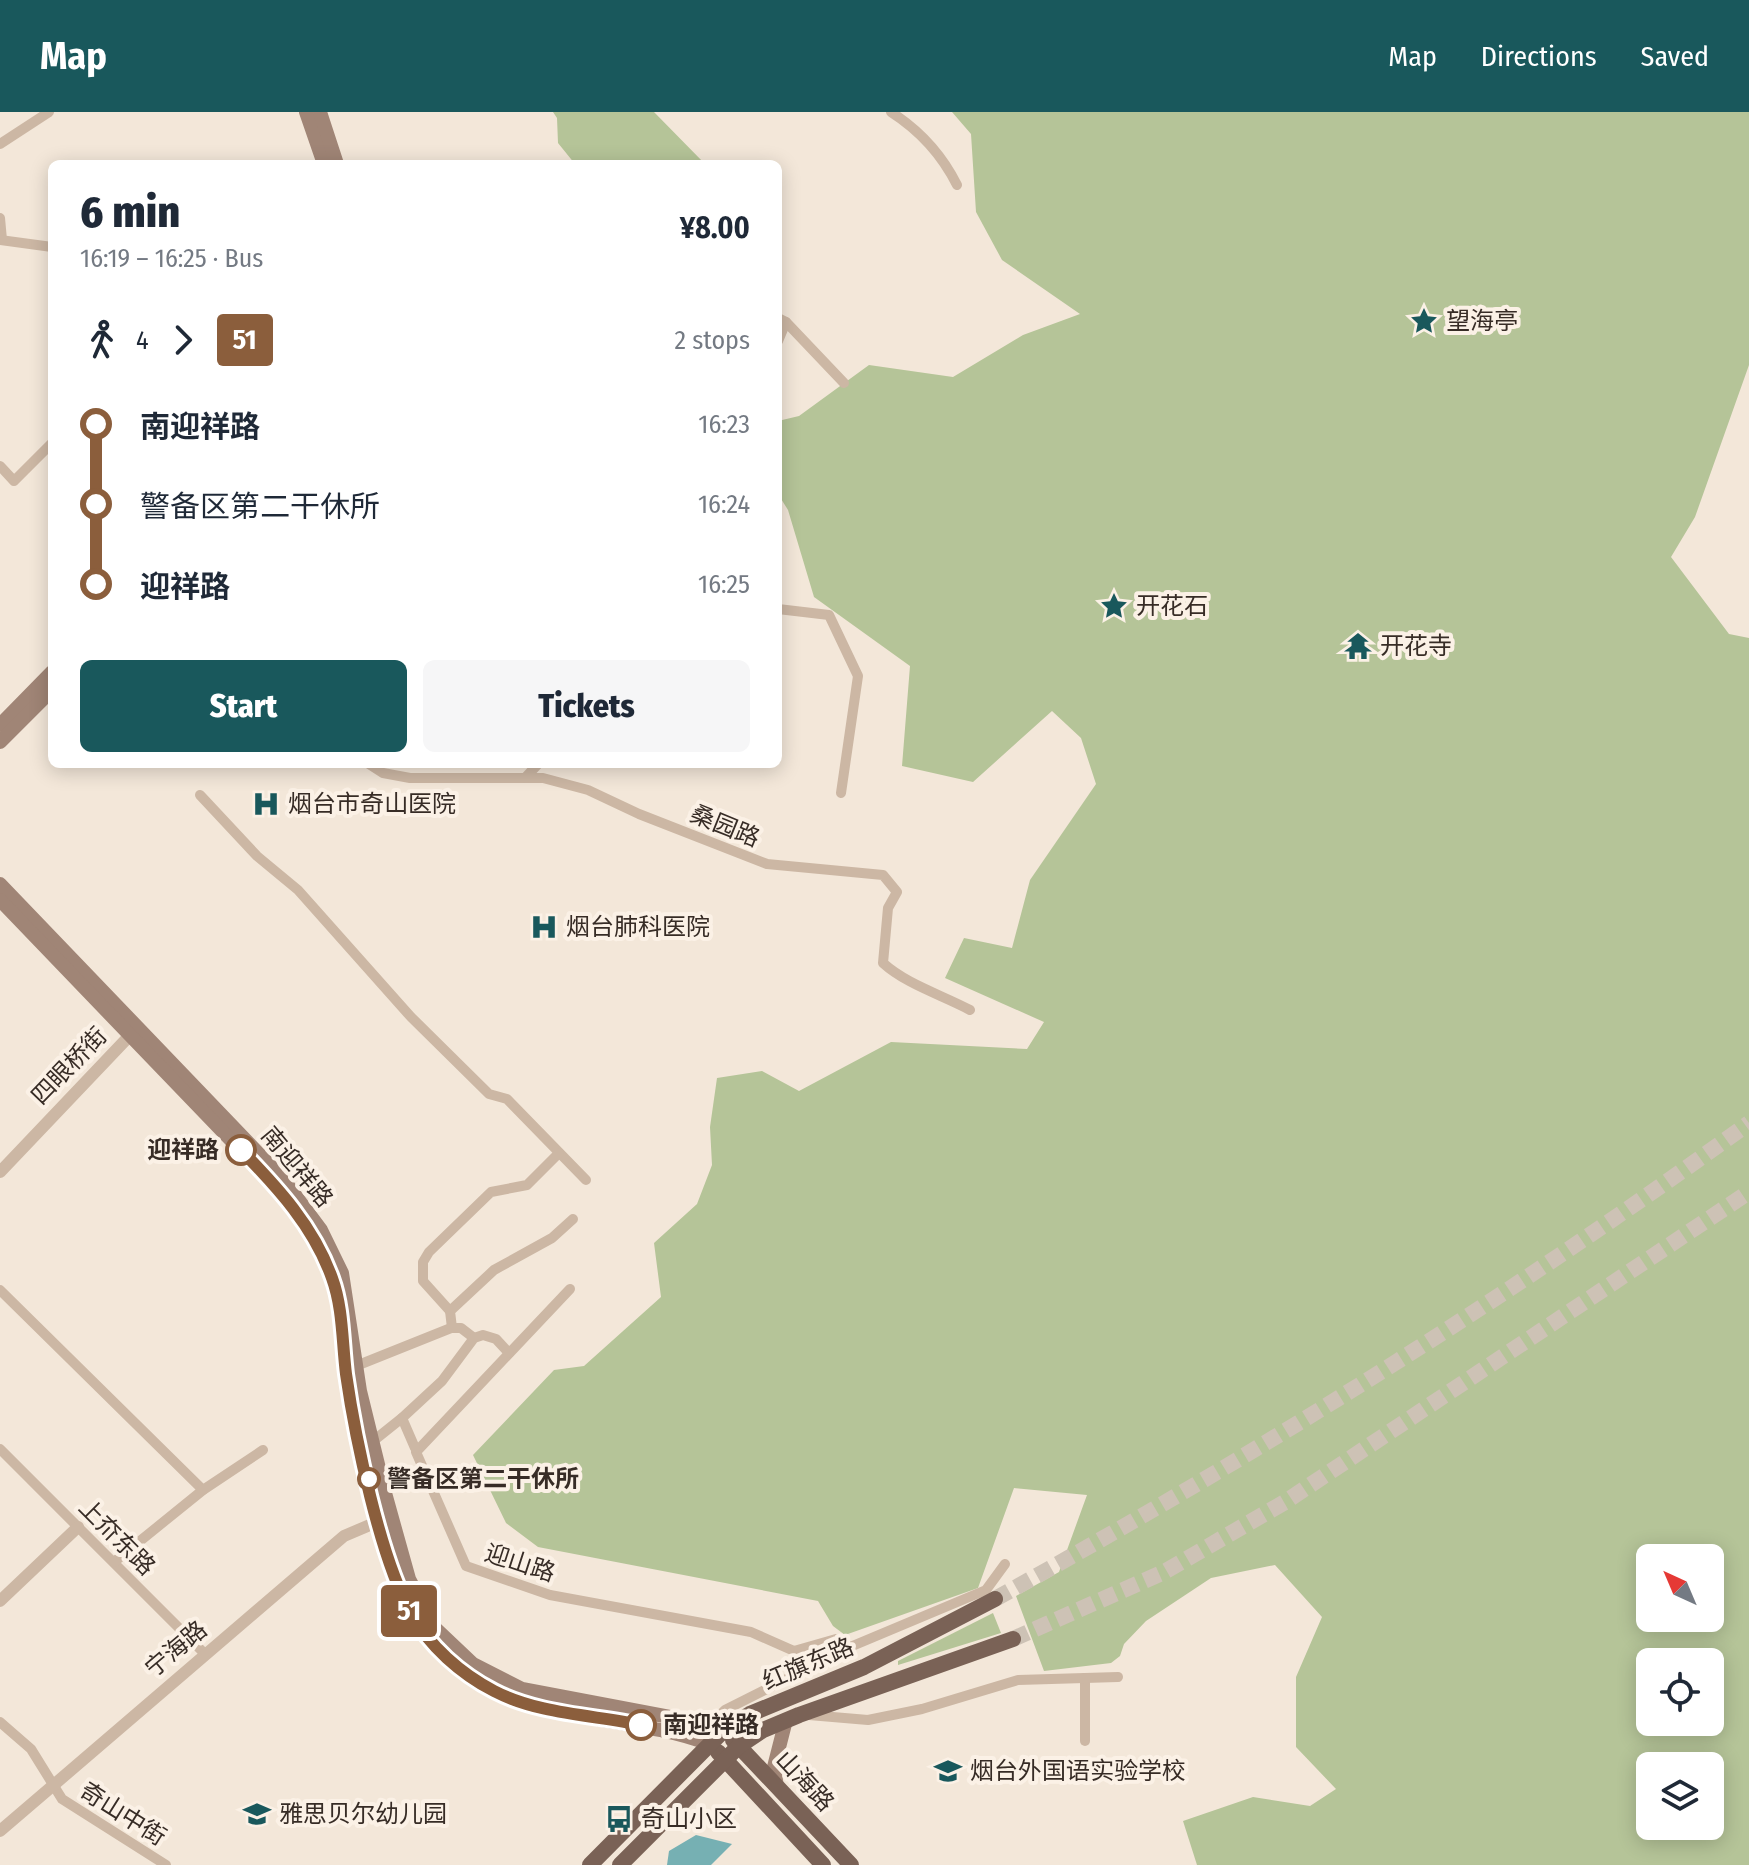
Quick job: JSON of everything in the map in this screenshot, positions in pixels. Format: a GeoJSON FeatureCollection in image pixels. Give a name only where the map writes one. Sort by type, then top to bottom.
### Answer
{"type":"FeatureCollection","features":[{"type":"Feature","properties":{"kind":"main road"},"geometry":{"type":"LineString","coordinates":[[306,112],[323,160]]}},
{"type":"Feature","properties":{"kind":"main road"},"geometry":{"type":"LineString","coordinates":[[320,112],[336,160]]}},
{"type":"Feature","properties":{"kind":"main road"},"geometry":{"type":"LineString","coordinates":[[0,725],[48,676]]}},
{"type":"Feature","properties":{"kind":"main road"},"geometry":{"type":"LineString","coordinates":[[0,742],[48,694]]}},
{"type":"Feature","properties":{"kind":"main road","name":"南迎祥路"},"geometry":{"type":"LineString","coordinates":[[0,884],[275,1186],[313,1238],[333,1280],[399,1587],[426,1637],[465,1673],[496,1692],[531,1705],[672,1732],[709,1744]]}},
{"type":"Feature","properties":{"kind":"main road","name":"南迎祥路"},"geometry":{"type":"LineString","coordinates":[[0,900],[134,1030]]}},
{"type":"Feature","properties":{"kind":"main road","name":"南迎祥路"},"geometry":{"type":"LineString","coordinates":[[350,1368],[372,1442],[385,1519],[409,1579],[435,1628],[473,1664],[522,1689],[660,1715],[723,1731]]}},
{"type":"Feature","properties":{"kind":"main road","name":"红旗东路"},"geometry":{"type":"LineString","coordinates":[[590,1865],[723,1731],[750,1714],[872,1664],[995,1599]]}},
{"type":"Feature","properties":{"kind":"main road","name":"红旗东路"},"geometry":{"type":"LineString","coordinates":[[725,1759],[739,1746],[792,1717],[1013,1639]]}},
{"type":"Feature","properties":{"kind":"main road"},"geometry":{"type":"LineString","coordinates":[[777,1787],[774,1767],[792,1717]]}},
{"type":"Feature","properties":{"kind":"main road","name":"山海路"},"geometry":{"type":"LineString","coordinates":[[723,1731],[851,1865]]}},
{"type":"Feature","properties":{"kind":"main road","name":"山海路"},"geometry":{"type":"LineString","coordinates":[[709,1744],[823,1865]]}},
{"type":"Feature","properties":{"kind":"main road"},"geometry":{"type":"LineString","coordinates":[[620,1865],[725,1759]]}},
{"type":"Feature","properties":{"kind":"street"},"geometry":{"type":"LineString","coordinates":[[0,144],[49,112]]}},
{"type":"Feature","properties":{"kind":"street"},"geometry":{"type":"LineString","coordinates":[[891,112],[912,125],[948,167],[957,185]]}},
{"type":"Feature","properties":{"kind":"street"},"geometry":{"type":"LineString","coordinates":[[0,218],[1,240],[48,246]]}},
{"type":"Feature","properties":{"kind":"street"},"geometry":{"type":"LineString","coordinates":[[782,320],[844,383]]}},
{"type":"Feature","properties":{"kind":"street"},"geometry":{"type":"LineString","coordinates":[[0,466],[14,481],[48,447]]}},
{"type":"Feature","properties":{"kind":"street"},"geometry":{"type":"LineString","coordinates":[[782,609],[829,615],[854,662],[858,676],[841,793]]}},
{"type":"Feature","properties":{"kind":"street","name":"桑园路"},"geometry":{"type":"LineString","coordinates":[[375,768],[383,773],[410,778],[543,778],[588,790],[639,814],[767,864],[883,875],[897,892],[888,908],[883,963],[899,977],[970,1010]]}},
{"type":"Feature","properties":{"kind":"street"},"geometry":{"type":"LineString","coordinates":[[525,778],[534,768]]}},
{"type":"Feature","properties":{"kind":"street"},"geometry":{"type":"LineString","coordinates":[[200,795],[257,856],[298,890],[421,1027],[489,1094],[507,1099],[586,1180]]}},
{"type":"Feature","properties":{"kind":"street","name":"四眼桥街"},"geometry":{"type":"LineString","coordinates":[[0,1172],[134,1030]]}},
{"type":"Feature","properties":{"kind":"street"},"geometry":{"type":"LineString","coordinates":[[452,1328],[450,1311],[423,1281],[423,1262],[429,1252],[491,1192],[527,1185],[559,1153]]}},
{"type":"Feature","properties":{"kind":"street"},"geometry":{"type":"LineString","coordinates":[[450,1311],[494,1270],[552,1238],[573,1219]]}},
{"type":"Feature","properties":{"kind":"street","name":"迎山路"},"geometry":{"type":"LineString","coordinates":[[570,1289],[416,1452],[466,1566],[550,1595],[751,1632],[794,1651],[836,1639],[850,1647]]}},
{"type":"Feature","properties":{"kind":"street"},"geometry":{"type":"LineString","coordinates":[[0,1290],[203,1490]]}},
{"type":"Feature","properties":{"kind":"street"},"geometry":{"type":"LineString","coordinates":[[350,1368],[452,1328],[461,1328],[474,1338]]}},
{"type":"Feature","properties":{"kind":"street"},"geometry":{"type":"LineString","coordinates":[[372,1442],[442,1381],[474,1338],[483,1335],[496,1339],[509,1353]]}},
{"type":"Feature","properties":{"kind":"street"},"geometry":{"type":"LineString","coordinates":[[402,1418],[415,1448]]}},
{"type":"Feature","properties":{"kind":"street","name":"上夼东路"},"geometry":{"type":"LineString","coordinates":[[0,1449],[205,1654]]}},
{"type":"Feature","properties":{"kind":"street"},"geometry":{"type":"LineString","coordinates":[[114,1562],[203,1490],[263,1450]]}},
{"type":"Feature","properties":{"kind":"street","name":"宁海路"},"geometry":{"type":"LineString","coordinates":[[0,1831],[344,1536],[385,1519]]}},
{"type":"Feature","properties":{"kind":"street"},"geometry":{"type":"LineString","coordinates":[[0,1601],[78,1527]]}},
{"type":"Feature","properties":{"kind":"street"},"geometry":{"type":"LineString","coordinates":[[723,1731],[716,1725],[716,1719],[725,1710],[850,1647],[986,1590],[1005,1564]]}},
{"type":"Feature","properties":{"kind":"street"},"geometry":{"type":"LineString","coordinates":[[792,1717],[868,1720],[922,1709],[1018,1680],[1118,1677]]}},
{"type":"Feature","properties":{"kind":"street"},"geometry":{"type":"LineString","coordinates":[[1085,1678],[1085,1741]]}},
{"type":"Feature","properties":{"kind":"street","name":"奇山中街"},"geometry":{"type":"LineString","coordinates":[[0,1722],[31,1749],[62,1799],[166,1865]]}},
{"type":"Feature","properties":{"kind":"green space"},"geometry":{"type":"Polygon","coordinates":[[[553,112],[654,112],[701,160],[572,160],[558,143],[557,118],[553,112]]]}},
{"type":"Feature","properties":{"kind":"green space"},"geometry":{"type":"Polygon","coordinates":[[[952,112],[1749,112],[1749,365],[1695,517],[1671,557],[1729,634],[1749,638],[1749,1865],[1197,1865],[1183,1821],[1253,1797],[1310,1806],[1336,1789],[1296,1747],[1296,1677],[1322,1617],[1275,1565],[1211,1578],[1146,1621],[1124,1644],[1120,1656],[1111,1663],[1044,1671],[1016,1596],[1059,1572],[1087,1495],[1014,1488],[978,1588],[845,1635],[833,1626],[818,1601],[538,1547],[506,1523],[473,1455],[554,1370],[584,1366],[661,1297],[654,1243],[697,1204],[712,1165],[710,1127],[717,1078],[762,1071],[799,1091],[891,1042],[1027,1049],[1044,1022],[945,978],[964,938],[1012,948],[1030,880],[1096,784],[1081,738],[1052,711],[973,782],[902,766],[910,666],[814,597],[788,510],[782,500],[782,420],[799,416],[869,365],[953,377],[1023,335],[1080,314],[1002,260],[976,212],[971,134],[952,112]]]}},
{"type":"Feature","properties":{"kind":"green space"},"geometry":{"type":"Polygon","coordinates":[[[993,1613],[1001,1633],[898,1665],[898,1661],[993,1613]]]}},
{"type":"Feature","properties":{"kind":"water"},"geometry":{"type":"Polygon","coordinates":[[[696,1835],[732,1844],[711,1865],[667,1865],[669,1851],[696,1835]]]}},
{"type":"Feature","properties":{"kind":"tunnel"},"geometry":{"type":"LineString","coordinates":[[995,1599],[1189,1488],[1380,1373],[1566,1251],[1749,1123]]}},
{"type":"Feature","properties":{"kind":"tunnel"},"geometry":{"type":"LineString","coordinates":[[1013,1639],[1164,1572],[1285,1502],[1749,1192]]}},
{"type":"Feature","properties":{"kind":"bus line","name":"51"},"geometry":{"type":"LineString","coordinates":[[241,1150],[290,1203],[327,1264],[337,1298],[356,1428],[379,1521],[399,1587],[426,1637],[465,1673],[496,1692],[531,1705],[641,1725]]}},
{"type":"Feature","properties":{"kind":"place","name":"望海亭"},"geometry":{"type":"Point","coordinates":[1424,321]}},
{"type":"Feature","properties":{"kind":"place","name":"开花石"},"geometry":{"type":"Point","coordinates":[1114,606]}},
{"type":"Feature","properties":{"kind":"place","name":"开花寺"},"geometry":{"type":"Point","coordinates":[1358,646]}},
{"type":"Feature","properties":{"kind":"place","name":"烟台市奇山医院"},"geometry":{"type":"Point","coordinates":[266,804]}},
{"type":"Feature","properties":{"kind":"place","name":"烟台肺科医院"},"geometry":{"type":"Point","coordinates":[544,927]}},
{"type":"Feature","properties":{"kind":"place","name":"迎祥路"},"geometry":{"type":"Point","coordinates":[241,1150]}},
{"type":"Feature","properties":{"kind":"place","name":"警备区第二干休所"},"geometry":{"type":"Point","coordinates":[369,1479]}},
{"type":"Feature","properties":{"kind":"place","name":"南迎祥路"},"geometry":{"type":"Point","coordinates":[641,1725]}},
{"type":"Feature","properties":{"kind":"place","name":"烟台外国语实验学校"},"geometry":{"type":"Point","coordinates":[948,1771]}},
{"type":"Feature","properties":{"kind":"place","name":"雅思贝尔幼儿园"},"geometry":{"type":"Point","coordinates":[257,1814]}},
{"type":"Feature","properties":{"kind":"place","name":"奇山小区"},"geometry":{"type":"Point","coordinates":[619,1819]}}]}
